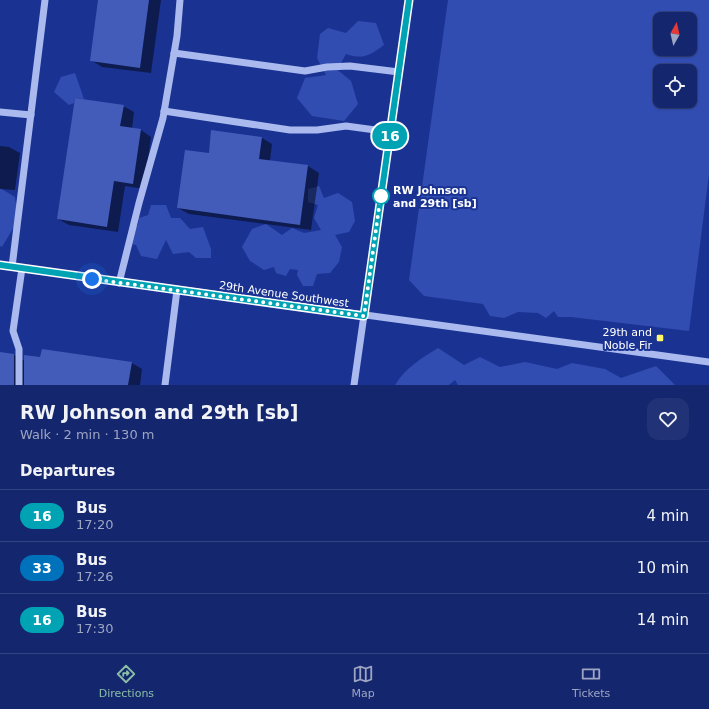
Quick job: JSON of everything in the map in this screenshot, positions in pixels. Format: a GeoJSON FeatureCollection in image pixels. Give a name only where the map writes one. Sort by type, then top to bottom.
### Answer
{"type":"FeatureCollection","features":[{"type":"Feature","properties":{"kind":"street"},"geometry":{"type":"LineString","coordinates":[[12,267],[45,0]]}},
{"type":"Feature","properties":{"kind":"street"},"geometry":{"type":"LineString","coordinates":[[119,283],[164,111],[174,54],[180,0]]}},
{"type":"Feature","properties":{"kind":"street"},"geometry":{"type":"LineString","coordinates":[[354,385],[409,0]]}},
{"type":"Feature","properties":{"kind":"street"},"geometry":{"type":"LineString","coordinates":[[174,54],[305,71],[327,67],[350,66],[399,72]]}},
{"type":"Feature","properties":{"kind":"street"},"geometry":{"type":"LineString","coordinates":[[164,111],[290,130],[317,130],[346,126],[390,132]]}},
{"type":"Feature","properties":{"kind":"street"},"geometry":{"type":"LineString","coordinates":[[0,112],[31,115]]}},
{"type":"Feature","properties":{"kind":"street","name":"29th Avenue Southwest"},"geometry":{"type":"LineString","coordinates":[[0,265],[119,283],[709,362]]}},
{"type":"Feature","properties":{"kind":"street"},"geometry":{"type":"LineString","coordinates":[[18,385],[19,349],[13,331],[22,268]]}},
{"type":"Feature","properties":{"kind":"street"},"geometry":{"type":"LineString","coordinates":[[164,385],[177,290]]}},
{"type":"Feature","properties":{"kind":"shaded area"},"geometry":{"type":"Polygon","coordinates":[[[448,0],[709,0],[709,174],[689,331],[571,317],[558,317],[554,311],[546,318],[538,313],[518,312],[504,318],[490,316],[483,304],[424,296],[409,280],[448,0]]]}},
{"type":"Feature","properties":{"kind":"shaded area"},"geometry":{"type":"Polygon","coordinates":[[[358,21],[376,23],[384,45],[366,56],[358,57],[346,54],[340,65],[334,67],[351,81],[358,104],[344,121],[312,116],[297,98],[305,78],[326,75],[317,58],[320,34],[328,28],[346,33],[358,21]]]}},
{"type":"Feature","properties":{"kind":"shaded area"},"geometry":{"type":"Polygon","coordinates":[[[75,73],[84,99],[75,98],[74,103],[69,105],[54,92],[61,77],[75,73]]]}},
{"type":"Feature","properties":{"kind":"shaded area"},"geometry":{"type":"Polygon","coordinates":[[[319,186],[324,198],[338,193],[352,202],[355,221],[349,232],[335,235],[342,247],[339,262],[330,273],[317,274],[313,286],[303,286],[297,275],[298,270],[290,269],[286,276],[276,273],[274,267],[264,270],[250,261],[242,247],[252,229],[266,224],[282,235],[292,228],[304,233],[321,230],[314,218],[318,205],[308,202],[308,189],[319,186]]]}},
{"type":"Feature","properties":{"kind":"shaded area"},"geometry":{"type":"Polygon","coordinates":[[[0,188],[15,197],[18,220],[2,247],[0,246],[0,188]]]}},
{"type":"Feature","properties":{"kind":"shaded area"},"geometry":{"type":"Polygon","coordinates":[[[151,205],[166,205],[171,218],[180,218],[190,229],[203,227],[211,249],[211,258],[196,258],[189,252],[173,254],[166,240],[157,259],[141,256],[136,245],[131,244],[130,232],[138,225],[139,218],[148,215],[151,205]]]}},
{"type":"Feature","properties":{"kind":"shaded area"},"geometry":{"type":"Polygon","coordinates":[[[438,348],[464,365],[480,357],[500,367],[525,362],[557,369],[572,363],[605,369],[621,378],[656,366],[675,385],[458,385],[455,380],[449,385],[395,385],[409,368],[438,348]]]}},
{"type":"Feature","properties":{"kind":"building"},"geometry":{"type":"Polygon","coordinates":[[[98,0],[149,0],[140,68],[90,61],[98,0]]]}},
{"type":"Feature","properties":{"kind":"building"},"geometry":{"type":"Polygon","coordinates":[[[75,98],[124,105],[120,126],[141,129],[133,184],[114,181],[107,227],[57,219],[75,98]]]}},
{"type":"Feature","properties":{"kind":"building"},"geometry":{"type":"Polygon","coordinates":[[[211,130],[262,137],[259,159],[308,165],[300,225],[177,208],[185,150],[209,153],[211,130]]]}},
{"type":"Feature","properties":{"kind":"building"},"geometry":{"type":"Polygon","coordinates":[[[42,349],[132,362],[128,385],[24,385],[24,355],[40,357],[42,349]]]}},
{"type":"Feature","properties":{"kind":"building"},"geometry":{"type":"Polygon","coordinates":[[[0,352],[14,354],[14,385],[0,385],[0,352]]]}},
{"type":"Feature","properties":{"kind":"bus line","name":"16"},"geometry":{"type":"LineString","coordinates":[[0,265],[119,283],[364,316],[409,0]]}},
{"type":"Feature","properties":{"kind":"place","name":"RW Johnson and 29th [sb]"},"geometry":{"type":"Point","coordinates":[381,196]}},
{"type":"Feature","properties":{"kind":"place","name":"29th and Noble Fir"},"geometry":{"type":"Point","coordinates":[660,338]}},
{"type":"Feature","properties":{"kind":"route"},"geometry":{"type":"LineString","coordinates":[[92,279],[364,316],[381,193],[381,196]]}}]}
